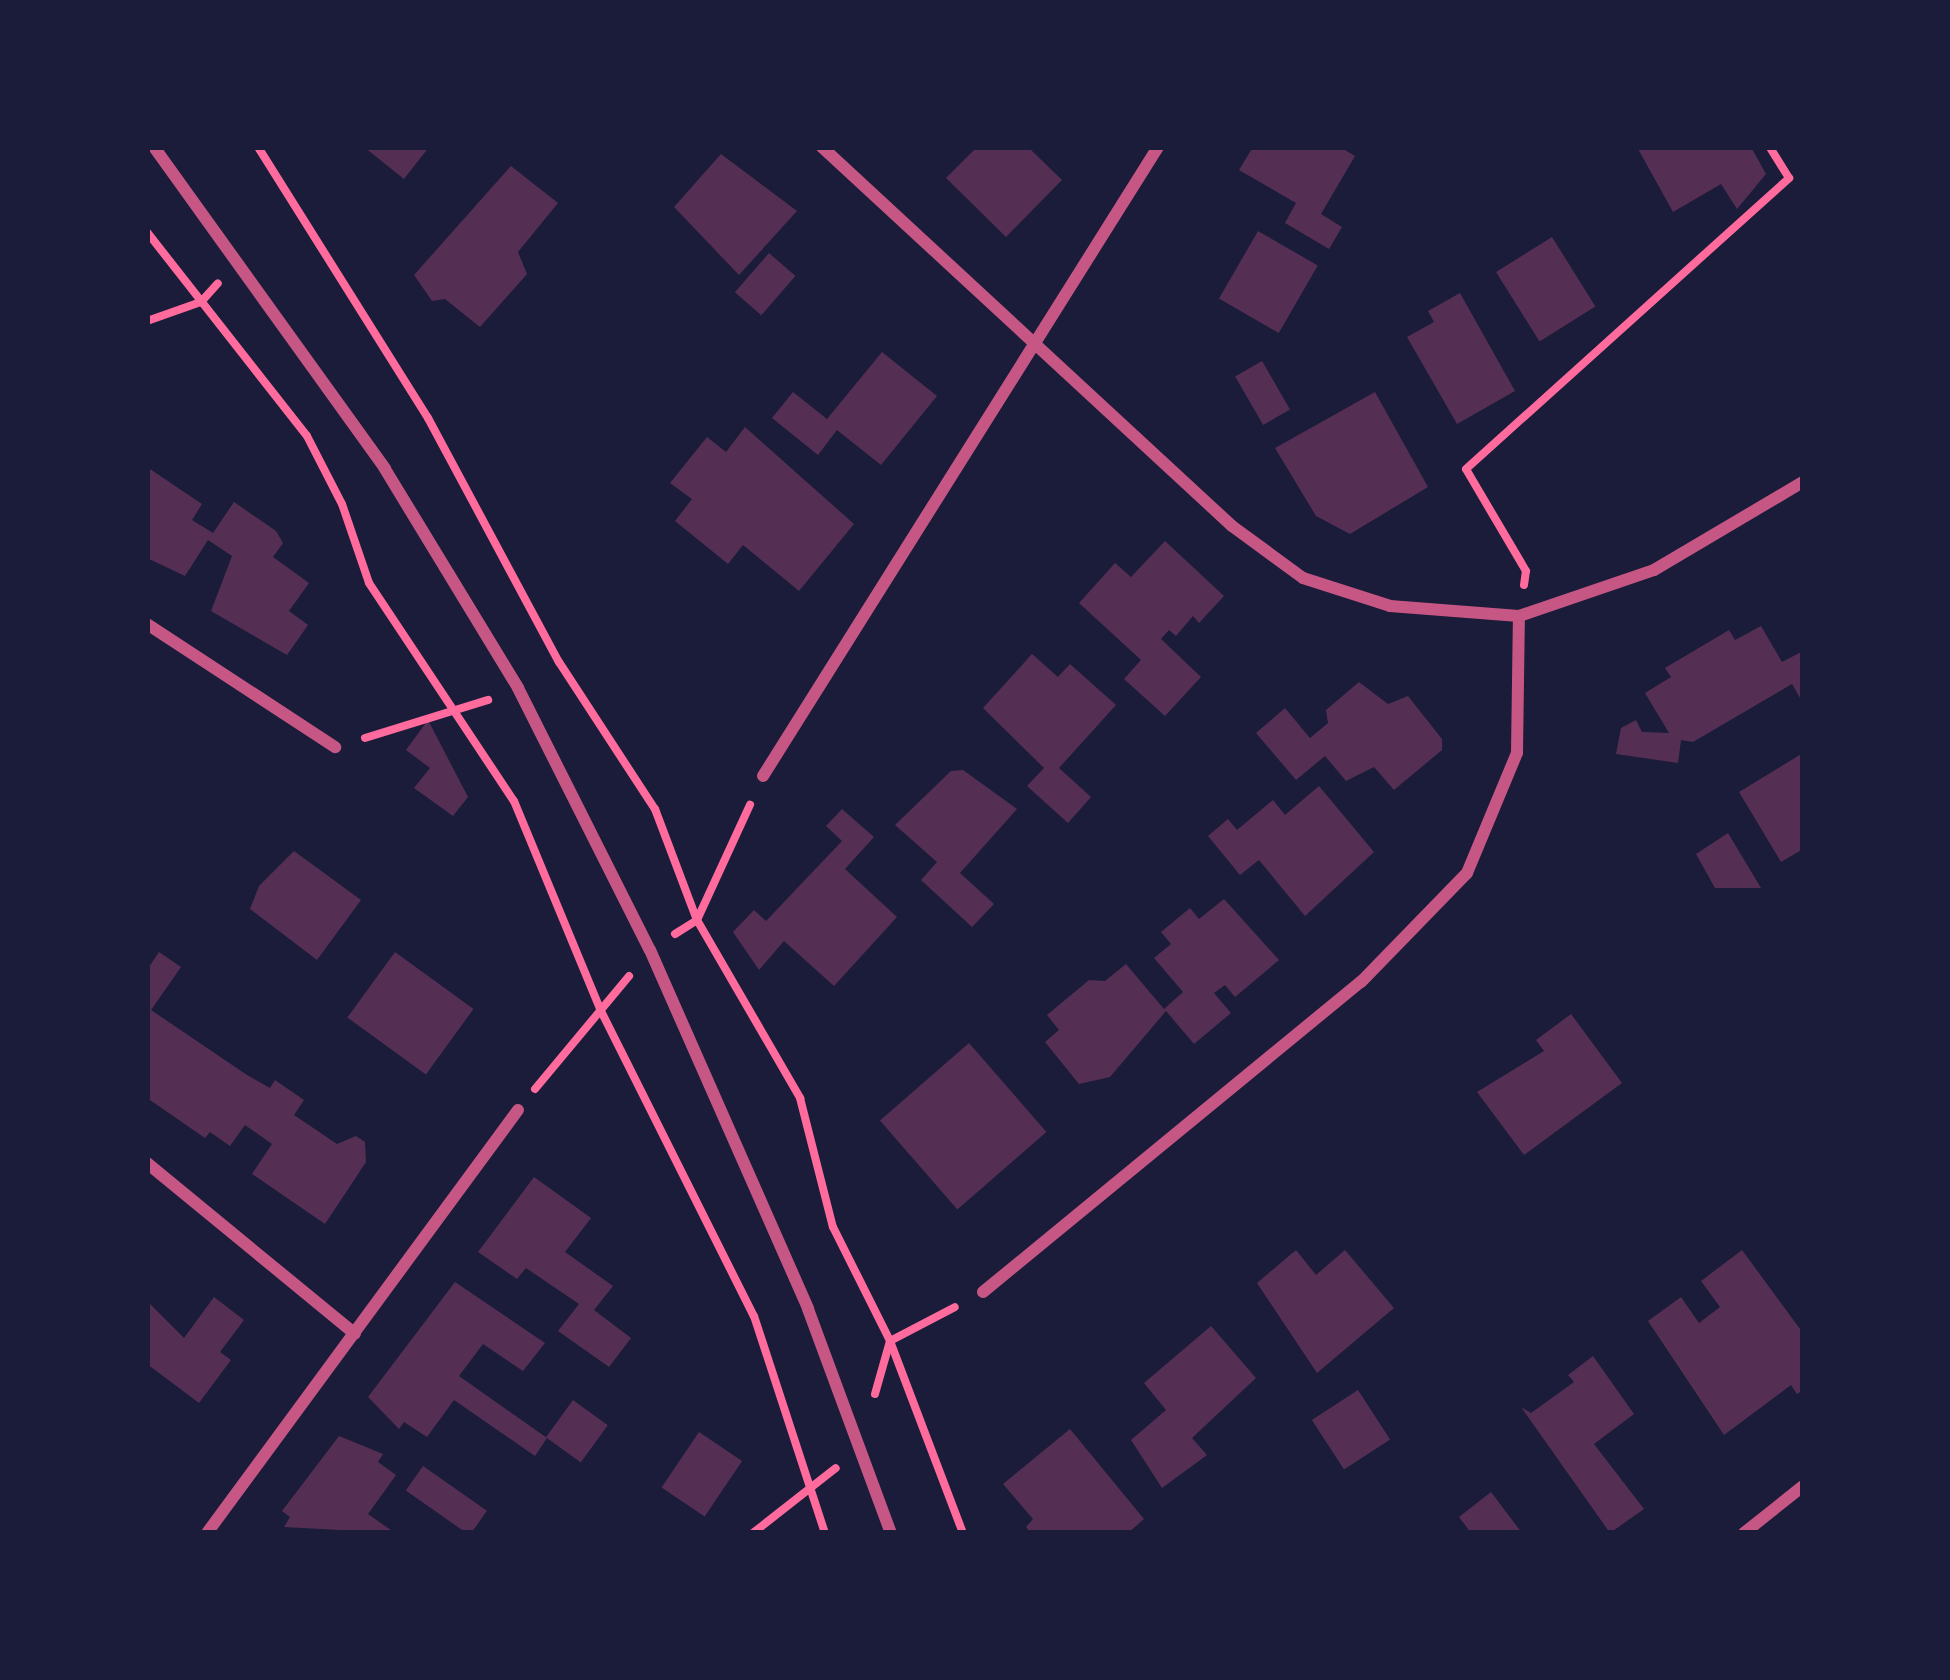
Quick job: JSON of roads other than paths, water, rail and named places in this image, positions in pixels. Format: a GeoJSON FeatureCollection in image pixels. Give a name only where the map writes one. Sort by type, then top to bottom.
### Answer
{"type":"FeatureCollection","features":[{"type":"Feature","properties":{"kind":"street"},"geometry":{"type":"LineString","coordinates":[[154,147],[239,258],[385,469],[518,688],[650,950],[861,1446],[891,1533]]}},
{"type":"Feature","properties":{"kind":"street"},"geometry":{"type":"LineString","coordinates":[[822,147],[1232,526],[1303,578],[1390,605],[1519,616],[1654,570],[1803,482]]}},
{"type":"Feature","properties":{"kind":"street"},"geometry":{"type":"LineString","coordinates":[[763,776],[1158,147]]}},
{"type":"Feature","properties":{"kind":"street"},"geometry":{"type":"LineString","coordinates":[[983,1292],[1361,982],[1467,873],[1516,753],[1519,616]]}},
{"type":"Feature","properties":{"kind":"street"},"geometry":{"type":"LineString","coordinates":[[147,624],[335,746]]}},
{"type":"Feature","properties":{"kind":"street"},"geometry":{"type":"LineString","coordinates":[[207,1533],[518,1110]]}},
{"type":"Feature","properties":{"kind":"street"},"geometry":{"type":"LineString","coordinates":[[147,1163],[355,1334]]}},
{"type":"Feature","properties":{"kind":"street"},"geometry":{"type":"LineString","coordinates":[[1744,1533],[1803,1486]]}}]}
